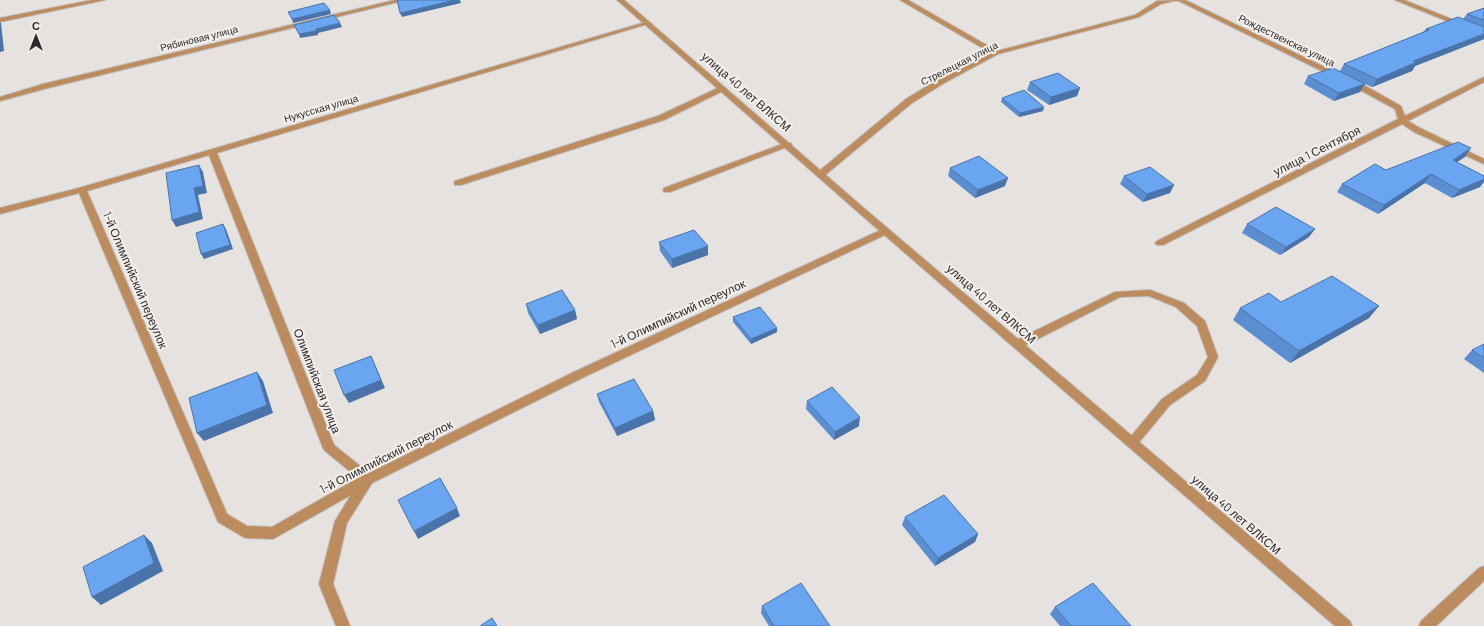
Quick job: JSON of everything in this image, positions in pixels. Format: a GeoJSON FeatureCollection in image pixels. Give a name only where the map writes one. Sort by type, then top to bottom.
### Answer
{"type":"FeatureCollection","features":[{"type":"Feature","properties":{"kind":"street"},"geometry":{"type":"LineString","coordinates":[[0,20],[102,0]]}},
{"type":"Feature","properties":{"kind":"street","name":"Рябиновая улица"},"geometry":{"type":"LineString","coordinates":[[0,99],[61,82],[403,0]]}},
{"type":"Feature","properties":{"kind":"street","name":"улица 40 лет ВЛКСМ"},"geometry":{"type":"LineString","coordinates":[[620,0],[1345,626]]}},
{"type":"Feature","properties":{"kind":"street"},"geometry":{"type":"LineString","coordinates":[[903,0],[996,53]]}},
{"type":"Feature","properties":{"kind":"street","name":"Стрелецкая улица"},"geometry":{"type":"LineString","coordinates":[[821,174],[908,101],[943,80],[996,53],[1138,16],[1157,1],[1174,0]]}},
{"type":"Feature","properties":{"kind":"street","name":"Рождественская улица"},"geometry":{"type":"LineString","coordinates":[[1180,0],[1381,97],[1398,108],[1403,121],[1417,130],[1484,162]]}},
{"type":"Feature","properties":{"kind":"street"},"geometry":{"type":"LineString","coordinates":[[1398,0],[1484,34]]}},
{"type":"Feature","properties":{"kind":"street","name":"Нукусская улица"},"geometry":{"type":"LineString","coordinates":[[0,211],[82,190],[212,150],[648,23]]}},
{"type":"Feature","properties":{"kind":"street","name":"улица 1 Сентября"},"geometry":{"type":"LineString","coordinates":[[1160,243],[1484,79]]}},
{"type":"Feature","properties":{"kind":"street"},"geometry":{"type":"LineString","coordinates":[[458,183],[662,118],[723,89]]}},
{"type":"Feature","properties":{"kind":"street"},"geometry":{"type":"LineString","coordinates":[[667,190],[788,145]]}},
{"type":"Feature","properties":{"kind":"street","name":"Олимпийская улица"},"geometry":{"type":"LineString","coordinates":[[212,150],[329,448],[368,479]]}},
{"type":"Feature","properties":{"kind":"street","name":"1-й Олимпийский переулок"},"geometry":{"type":"LineString","coordinates":[[82,190],[222,518],[245,532],[273,533],[368,479],[580,374],[886,231]]}},
{"type":"Feature","properties":{"kind":"street"},"geometry":{"type":"LineString","coordinates":[[1018,344],[1118,294],[1150,293],[1180,306],[1201,324],[1213,356],[1201,378],[1166,402],[1132,443]]}},
{"type":"Feature","properties":{"kind":"street"},"geometry":{"type":"LineString","coordinates":[[343,626],[326,584],[340,521],[368,479]]}},
{"type":"Feature","properties":{"kind":"street"},"geometry":{"type":"LineString","coordinates":[[1426,626],[1484,572]]}},
{"type":"Feature","properties":{"kind":"building"},"geometry":{"type":"Polygon","coordinates":[[[397,0],[455,0],[400,13],[397,0]]]}},
{"type":"Feature","properties":{"kind":"building"},"geometry":{"type":"Polygon","coordinates":[[[324,3],[330,10],[292,19],[288,12],[324,3]]]}},
{"type":"Feature","properties":{"kind":"building"},"geometry":{"type":"Polygon","coordinates":[[[1484,8],[1484,20],[1467,14],[1484,8]]]}},
{"type":"Feature","properties":{"kind":"building"},"geometry":{"type":"Polygon","coordinates":[[[334,15],[340,23],[316,29],[316,31],[299,34],[294,25],[334,15]]]}},
{"type":"Feature","properties":{"kind":"building"},"geometry":{"type":"Polygon","coordinates":[[[1458,17],[1484,27],[1484,34],[1413,61],[1417,62],[1377,79],[1344,64],[1429,30],[1426,29],[1458,17]]]}},
{"type":"Feature","properties":{"kind":"building"},"geometry":{"type":"Polygon","coordinates":[[[1333,68],[1365,84],[1339,93],[1308,76],[1333,68]]]}},
{"type":"Feature","properties":{"kind":"building"},"geometry":{"type":"Polygon","coordinates":[[[1058,73],[1080,88],[1051,97],[1030,82],[1058,73]]]}},
{"type":"Feature","properties":{"kind":"building"},"geometry":{"type":"Polygon","coordinates":[[[1024,90],[1044,107],[1020,113],[1002,98],[1024,90]]]}},
{"type":"Feature","properties":{"kind":"building"},"geometry":{"type":"Polygon","coordinates":[[[1458,142],[1471,148],[1453,160],[1484,176],[1484,179],[1459,190],[1431,174],[1384,205],[1342,184],[1375,164],[1386,170],[1458,142]]]}},
{"type":"Feature","properties":{"kind":"building"},"geometry":{"type":"Polygon","coordinates":[[[979,156],[1008,178],[978,190],[950,168],[979,156]]]}},
{"type":"Feature","properties":{"kind":"building"},"geometry":{"type":"Polygon","coordinates":[[[199,165],[203,186],[194,188],[199,212],[172,220],[166,173],[199,165]]]}},
{"type":"Feature","properties":{"kind":"building"},"geometry":{"type":"Polygon","coordinates":[[[1150,167],[1174,185],[1147,194],[1124,176],[1150,167]]]}},
{"type":"Feature","properties":{"kind":"building"},"geometry":{"type":"Polygon","coordinates":[[[1276,207],[1315,229],[1286,247],[1247,224],[1276,207]]]}},
{"type":"Feature","properties":{"kind":"building"},"geometry":{"type":"Polygon","coordinates":[[[223,224],[230,245],[201,254],[196,233],[223,224]]]}},
{"type":"Feature","properties":{"kind":"building"},"geometry":{"type":"Polygon","coordinates":[[[694,230],[708,246],[672,259],[659,242],[694,230]]]}},
{"type":"Feature","properties":{"kind":"building"},"geometry":{"type":"Polygon","coordinates":[[[1332,276],[1379,306],[1299,351],[1240,308],[1269,293],[1281,302],[1332,276]]]}},
{"type":"Feature","properties":{"kind":"building"},"geometry":{"type":"Polygon","coordinates":[[[562,290],[575,310],[538,325],[526,304],[562,290]]]}},
{"type":"Feature","properties":{"kind":"building"},"geometry":{"type":"Polygon","coordinates":[[[760,307],[777,328],[751,339],[733,317],[760,307]]]}},
{"type":"Feature","properties":{"kind":"building"},"geometry":{"type":"Polygon","coordinates":[[[1484,344],[1484,358],[1472,350],[1484,344]]]}},
{"type":"Feature","properties":{"kind":"building"},"geometry":{"type":"Polygon","coordinates":[[[371,356],[381,380],[344,395],[334,370],[371,356]]]}},
{"type":"Feature","properties":{"kind":"building"},"geometry":{"type":"Polygon","coordinates":[[[257,372],[267,405],[197,433],[189,398],[257,372]]]}},
{"type":"Feature","properties":{"kind":"building"},"geometry":{"type":"Polygon","coordinates":[[[634,379],[653,411],[615,428],[597,394],[634,379]]]}},
{"type":"Feature","properties":{"kind":"building"},"geometry":{"type":"Polygon","coordinates":[[[832,387],[860,417],[835,432],[807,401],[832,387]]]}},
{"type":"Feature","properties":{"kind":"building"},"geometry":{"type":"Polygon","coordinates":[[[440,478],[457,508],[414,531],[398,500],[440,478]]]}},
{"type":"Feature","properties":{"kind":"building"},"geometry":{"type":"Polygon","coordinates":[[[944,495],[978,534],[938,558],[905,517],[944,495]]]}},
{"type":"Feature","properties":{"kind":"building"},"geometry":{"type":"Polygon","coordinates":[[[144,535],[154,563],[92,597],[83,567],[144,535]]]}},
{"type":"Feature","properties":{"kind":"building"},"geometry":{"type":"Polygon","coordinates":[[[801,583],[830,626],[774,626],[762,606],[801,583]]]}},
{"type":"Feature","properties":{"kind":"building"},"geometry":{"type":"Polygon","coordinates":[[[1093,583],[1131,626],[1071,626],[1055,607],[1093,583]]]}},
{"type":"Feature","properties":{"kind":"building"},"geometry":{"type":"Polygon","coordinates":[[[492,618],[497,626],[480,626],[492,618]]]}}]}
